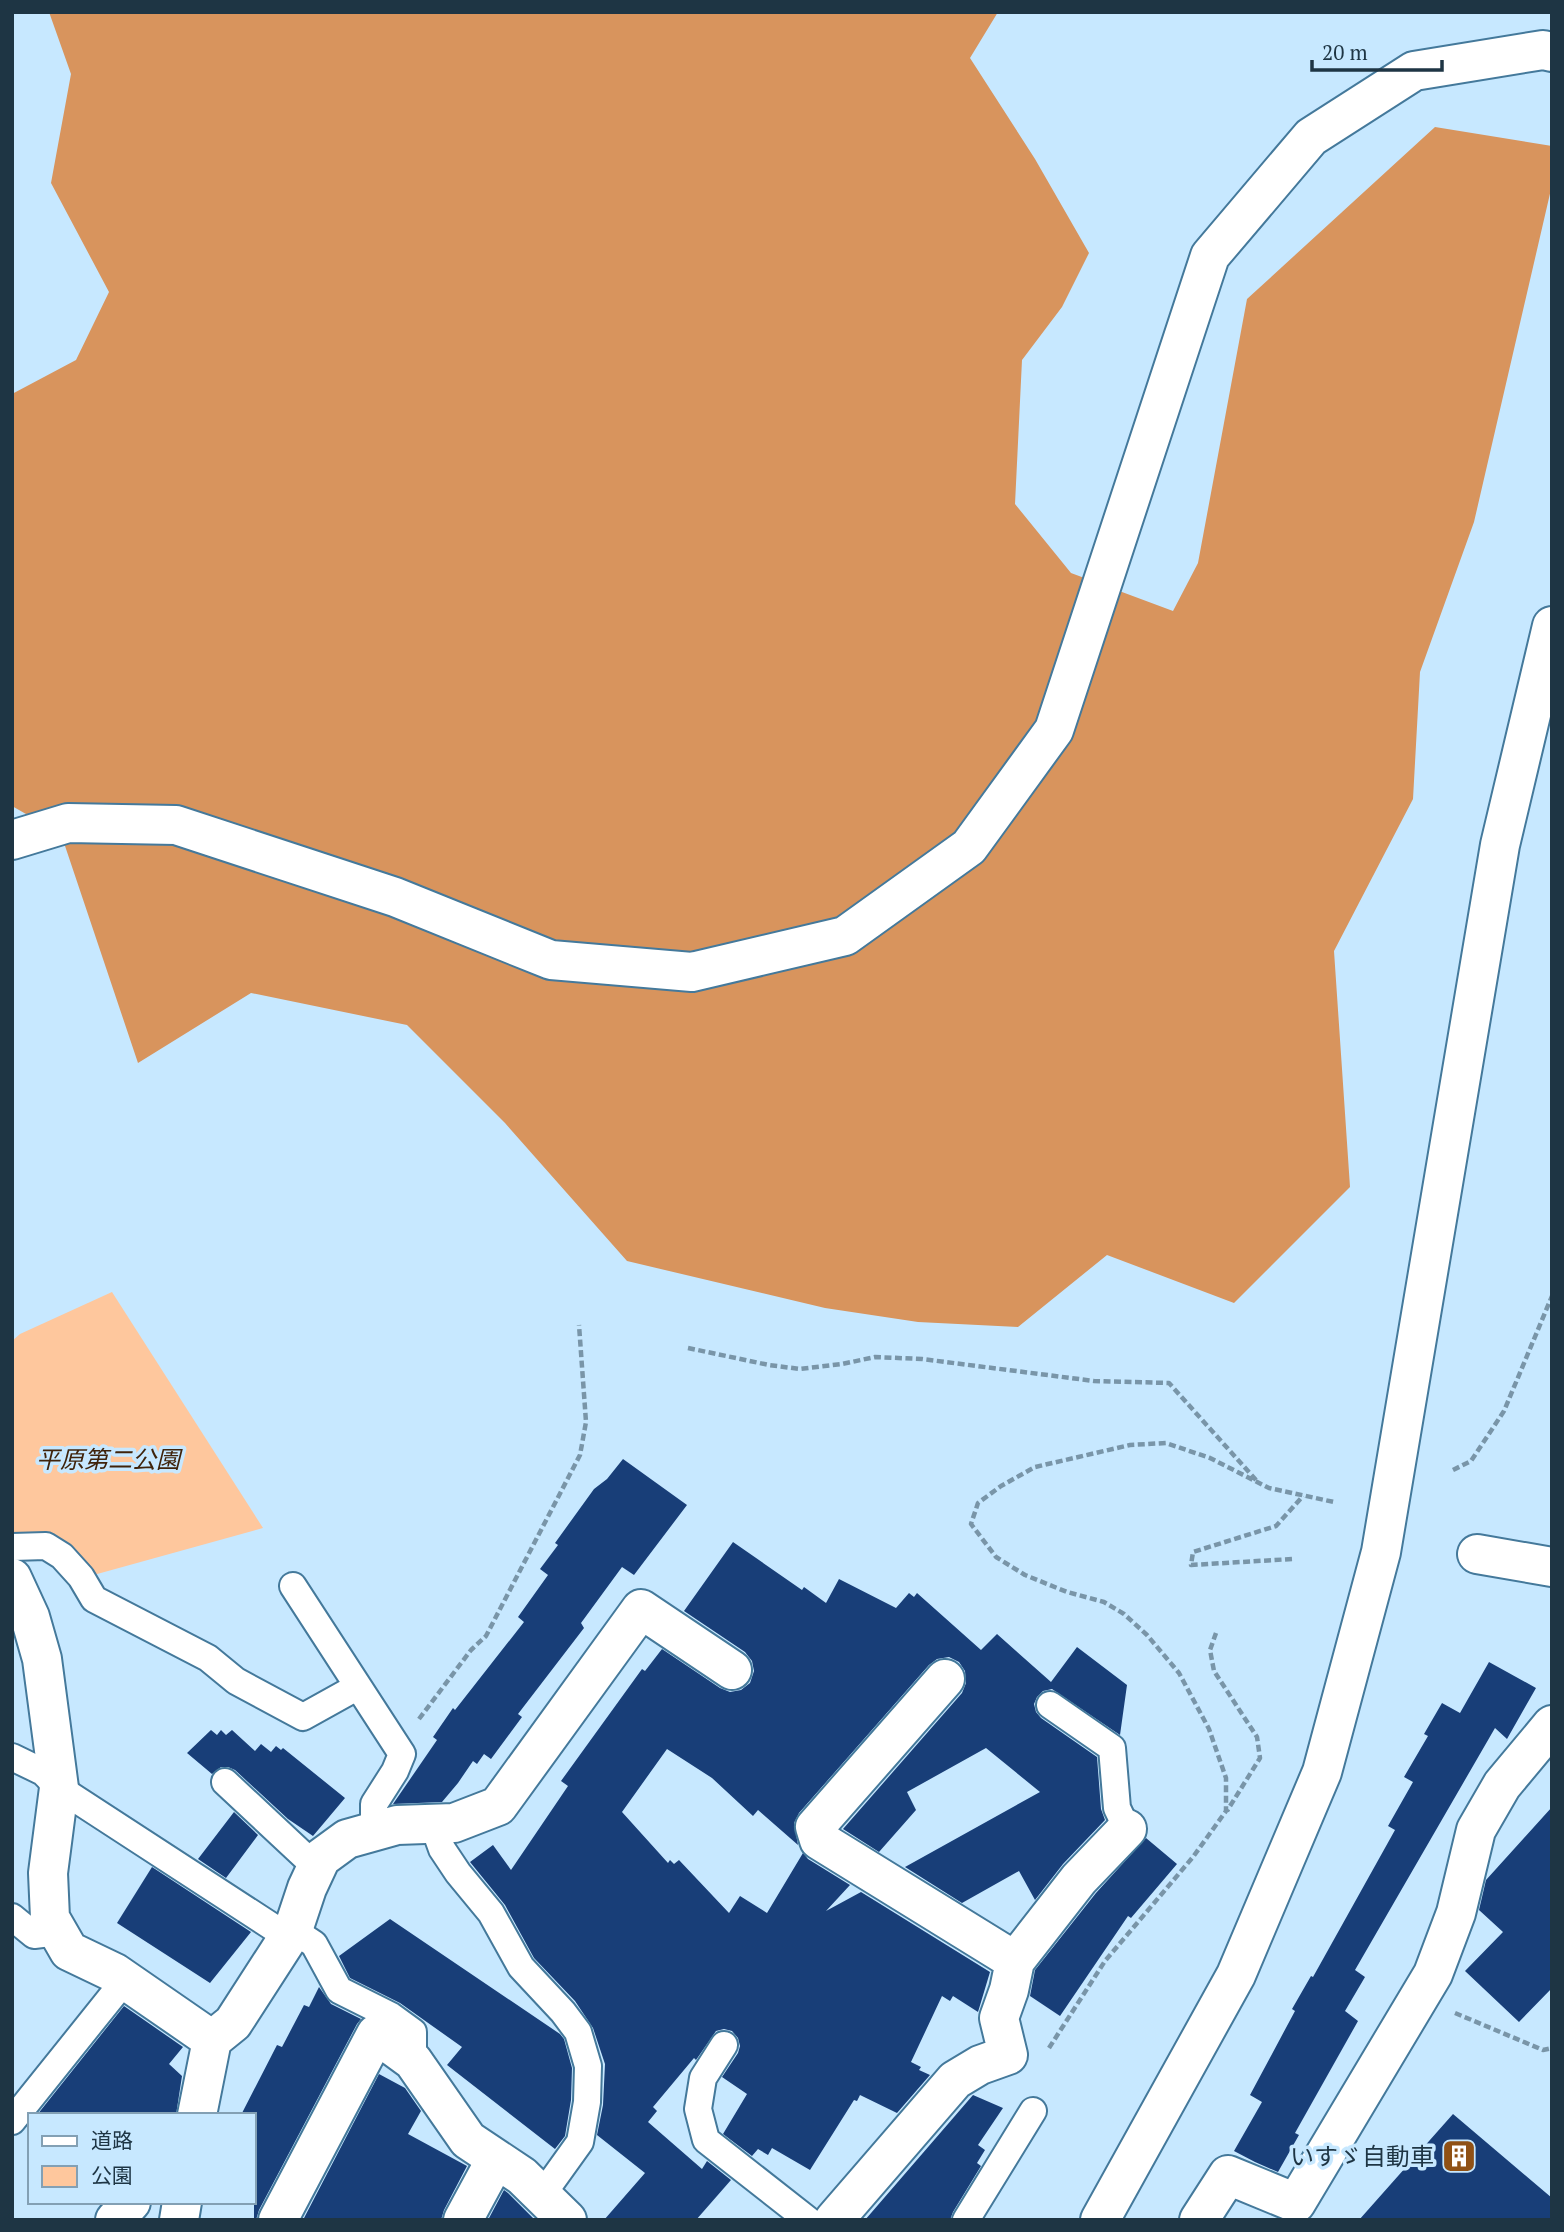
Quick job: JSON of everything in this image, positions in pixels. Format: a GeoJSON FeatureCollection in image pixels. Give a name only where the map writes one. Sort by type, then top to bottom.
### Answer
{"type":"FeatureCollection","features":[{"type":"Feature","properties":{"kind":"street"},"geometry":{"type":"LineString","coordinates":[[12,840],[68,823],[176,825],[395,897],[551,960],[692,972],[845,936],[969,847],[1054,730],[1210,256],[1311,136],[1414,71],[1543,50],[1552,52]]}},
{"type":"Feature","properties":{"kind":"street"},"geometry":{"type":"LineString","coordinates":[[1100,2220],[1236,1975],[1322,1772],[1381,1552],[1500,845],[1552,626]]}},
{"type":"Feature","properties":{"kind":"street"},"geometry":{"type":"LineString","coordinates":[[1477,1554],[1552,1567]]}},
{"type":"Feature","properties":{"kind":"street"},"geometry":{"type":"LineString","coordinates":[[12,1578],[30,1617],[42,1659],[60,1788],[48,1873],[50,1918],[69,1951],[125,1980],[212,2040]]}},
{"type":"Feature","properties":{"kind":"street"},"geometry":{"type":"LineString","coordinates":[[197,2113],[212,2040],[233,2023],[290,1933],[321,1858],[347,1839],[374,1831],[397,1825],[454,1823],[499,1806],[641,1609],[732,1670]]}},
{"type":"Feature","properties":{"kind":"street"},"geometry":{"type":"LineString","coordinates":[[945,1679],[815,1827],[819,1840],[1015,1961]]}},
{"type":"Feature","properties":{"kind":"street"},"geometry":{"type":"LineString","coordinates":[[1199,2220],[1228,2175],[1296,2203],[1433,1973],[1456,1913],[1476,1830],[1502,1785],[1552,1725]]}},
{"type":"Feature","properties":{"kind":"street"},"geometry":{"type":"LineString","coordinates":[[834,2220],[955,2080],[980,2065],[1008,2055],[999,2018],[1015,1961],[1079,1879],[1127,1829]]}},
{"type":"Feature","properties":{"kind":"street"},"geometry":{"type":"LineString","coordinates":[[278,2220],[376,2034],[413,2061],[468,2140],[522,2176],[555,2208]]}},
{"type":"Feature","properties":{"kind":"street"},"geometry":{"type":"LineString","coordinates":[[464,2220],[496,2158]]}},
{"type":"Feature","properties":{"kind":"street"},"geometry":{"type":"LineString","coordinates":[[115,2220],[129,2204]]}},
{"type":"Feature","properties":{"kind":"lane"},"geometry":{"type":"LineString","coordinates":[[12,1547],[47,1546],[62,1556],[81,1577],[94,1599],[208,1658],[236,1682],[303,1717],[357,1688]]}},
{"type":"Feature","properties":{"kind":"lane"},"geometry":{"type":"LineString","coordinates":[[293,1586],[402,1754],[395,1771],[374,1804],[374,1831]]}},
{"type":"Feature","properties":{"kind":"lane"},"geometry":{"type":"LineString","coordinates":[[1050,1706],[1112,1748],[1117,1808],[1127,1829]]}},
{"type":"Feature","properties":{"kind":"lane"},"geometry":{"type":"LineString","coordinates":[[12,1757],[43,1772],[60,1788],[290,1933],[314,1944],[340,1990],[391,2016],[413,2032],[413,2061]]}},
{"type":"Feature","properties":{"kind":"lane"},"geometry":{"type":"LineString","coordinates":[[225,1782],[317,1868]]}},
{"type":"Feature","properties":{"kind":"lane"},"geometry":{"type":"LineString","coordinates":[[433,1824],[442,1849],[491,1913],[521,1967],[578,2032],[588,2066],[587,2102],[580,2142],[555,2208]]}},
{"type":"Feature","properties":{"kind":"lane"},"geometry":{"type":"LineString","coordinates":[[12,1917],[34,1935],[58,1932]]}},
{"type":"Feature","properties":{"kind":"lane"},"geometry":{"type":"LineString","coordinates":[[12,2121],[125,1980]]}},
{"type":"Feature","properties":{"kind":"lane"},"geometry":{"type":"LineString","coordinates":[[724,2045],[703,2078],[698,2109],[706,2140],[808,2220]]}},
{"type":"Feature","properties":{"kind":"lane"},"geometry":{"type":"LineString","coordinates":[[966,2220],[1033,2110]]}},
{"type":"Feature","properties":{"kind":"path"},"geometry":{"type":"LineString","coordinates":[[1453,1470],[1471,1461],[1504,1411],[1552,1296]]}},
{"type":"Feature","properties":{"kind":"path"},"geometry":{"type":"LineString","coordinates":[[397,1747],[463,1661],[486,1636],[580,1455],[586,1422],[579,1325]]}},
{"type":"Feature","properties":{"kind":"path"},"geometry":{"type":"LineString","coordinates":[[688,1348],[800,1369],[842,1364],[875,1356],[922,1359],[1094,1381],[1169,1383],[1259,1483]]}},
{"type":"Feature","properties":{"kind":"path"},"geometry":{"type":"LineString","coordinates":[[1210,1458],[1269,1488],[1334,1502]]}},
{"type":"Feature","properties":{"kind":"path"},"geometry":{"type":"LineString","coordinates":[[1292,1559],[1191,1565],[1193,1552],[1276,1526],[1303,1496]]}},
{"type":"Feature","properties":{"kind":"path"},"geometry":{"type":"LineString","coordinates":[[1216,1633],[1210,1650],[1214,1671],[1257,1737],[1260,1758],[1226,1811]]}},
{"type":"Feature","properties":{"kind":"path"},"geometry":{"type":"LineString","coordinates":[[1452,2012],[1543,2050],[1552,2048]]}},
{"type":"Feature","properties":{"kind":"green space","name":"平原第二公園"},"geometry":{"type":"Polygon","coordinates":[[[112,1292],[263,1528],[90,1576],[12,1540],[12,1341],[20,1334],[112,1292]]]}},
{"type":"Feature","properties":{"kind":"shaded area"},"geometry":{"type":"Polygon","coordinates":[[[49,12],[998,12],[970,58],[1035,159],[1089,253],[1062,307],[1022,360],[1015,504],[1071,573],[1173,611],[1198,563],[1247,299],[1435,127],[1552,146],[1552,185],[1474,522],[1420,672],[1413,799],[1334,951],[1350,1187],[1234,1303],[1107,1255],[1018,1327],[918,1322],[825,1308],[627,1261],[505,1123],[407,1025],[251,993],[138,1063],[61,834],[12,806],[12,394],[76,360],[109,292],[51,183],[71,74],[49,12]]]}},
{"type":"Feature","properties":{"kind":"building"},"geometry":{"type":"Polygon","coordinates":[[[623,1459],[687,1505],[634,1575],[622,1567],[581,1623],[584,1628],[518,1714],[522,1717],[491,1759],[484,1754],[477,1764],[473,1761],[442,1802],[393,1804],[437,1740],[433,1737],[453,1708],[455,1710],[524,1622],[518,1617],[548,1575],[540,1569],[558,1545],[555,1543],[594,1489],[607,1479],[623,1459]]]}},
{"type":"Feature","properties":{"kind":"building"},"geometry":{"type":"Polygon","coordinates":[[[733,1542],[802,1590],[804,1587],[826,1603],[839,1579],[896,1608],[909,1593],[914,1597],[917,1593],[981,1650],[997,1634],[1051,1682],[1077,1647],[1127,1685],[1120,1735],[1052,1689],[1043,1691],[1034,1704],[1041,1718],[1097,1757],[1101,1809],[1105,1820],[1063,1864],[1035,1900],[1019,1871],[962,1903],[905,1867],[1040,1792],[986,1748],[907,1792],[916,1810],[879,1852],[843,1829],[962,1693],[966,1683],[965,1671],[959,1662],[949,1657],[937,1659],[929,1665],[799,1813],[794,1823],[798,1845],[758,1810],[753,1816],[712,1778],[667,1749],[622,1812],[668,1863],[670,1860],[674,1864],[679,1860],[729,1913],[740,1896],[767,1913],[803,1853],[808,1859],[850,1885],[826,1911],[861,1892],[990,1972],[978,2012],[953,1996],[950,2001],[942,1996],[911,2062],[930,2075],[897,2113],[860,2095],[857,2101],[854,2100],[810,2170],[772,2148],[768,2155],[758,2149],[752,2156],[723,2134],[747,2094],[722,2077],[738,2053],[738,2038],[732,2031],[716,2031],[696,2060],[694,2058],[653,2107],[657,2111],[648,2122],[702,2169],[707,2161],[731,2180],[696,2220],[604,2220],[645,2173],[597,2135],[603,2105],[605,2064],[593,2028],[575,2001],[534,1958],[505,1905],[470,1862],[493,1845],[511,1870],[568,1786],[561,1781],[642,1669],[645,1671],[662,1649],[730,1692],[741,1690],[750,1683],[754,1671],[752,1661],[745,1652],[684,1611],[733,1542]]]}},
{"type":"Feature","properties":{"kind":"building"},"geometry":{"type":"Polygon","coordinates":[[[1489,1662],[1536,1688],[1507,1739],[1495,1728],[1355,1970],[1365,1977],[1345,2011],[1358,2021],[1295,2133],[1299,2135],[1278,2172],[1255,2162],[1234,2151],[1262,2102],[1250,2095],[1295,2011],[1292,2009],[1311,1976],[1313,1977],[1395,1830],[1388,1826],[1413,1782],[1404,1777],[1428,1736],[1424,1734],[1442,1703],[1460,1713],[1489,1662]]]}},
{"type":"Feature","properties":{"kind":"building"},"geometry":{"type":"Polygon","coordinates":[[[211,1730],[217,1735],[221,1730],[226,1735],[232,1730],[255,1751],[261,1744],[271,1752],[276,1746],[281,1750],[283,1748],[345,1798],[313,1836],[288,1819],[235,1770],[221,1767],[212,1774],[187,1753],[211,1730]]]}},
{"type":"Feature","properties":{"kind":"building"},"geometry":{"type":"Polygon","coordinates":[[[1552,1807],[1552,1988],[1519,2022],[1465,1971],[1503,1932],[1479,1910],[1486,1880],[1552,1807]]]}},
{"type":"Feature","properties":{"kind":"building"},"geometry":{"type":"Polygon","coordinates":[[[234,1812],[258,1835],[226,1878],[198,1859],[234,1812]]]}},
{"type":"Feature","properties":{"kind":"building"},"geometry":{"type":"Polygon","coordinates":[[[1146,1838],[1177,1864],[1131,1918],[1128,1916],[1060,2016],[1030,1996],[1035,1970],[1096,1893],[1146,1838]]]}},
{"type":"Feature","properties":{"kind":"building"},"geometry":{"type":"Polygon","coordinates":[[[152,1867],[251,1932],[210,1983],[117,1923],[152,1867]]]}},
{"type":"Feature","properties":{"kind":"building"},"geometry":{"type":"Polygon","coordinates":[[[390,1919],[564,2039],[572,2068],[571,2100],[565,2136],[555,2149],[447,2065],[462,2047],[400,2003],[350,1978],[339,1956],[390,1919]]]}},
{"type":"Feature","properties":{"kind":"building"},"geometry":{"type":"Polygon","coordinates":[[[319,1987],[331,2004],[361,2019],[254,2220],[256,2113],[242,2113],[277,2045],[282,2047],[304,2005],[309,2007],[319,1987]]]}},
{"type":"Feature","properties":{"kind":"building"},"geometry":{"type":"Polygon","coordinates":[[[124,2006],[183,2047],[169,2064],[182,2076],[176,2113],[39,2113],[124,2006]]]}},
{"type":"Feature","properties":{"kind":"building"},"geometry":{"type":"Polygon","coordinates":[[[379,2074],[405,2088],[421,2111],[408,2134],[467,2166],[441,2220],[303,2220],[379,2074]]]}},
{"type":"Feature","properties":{"kind":"building"},"geometry":{"type":"Polygon","coordinates":[[[973,2095],[1003,2108],[978,2145],[985,2150],[977,2163],[981,2166],[950,2220],[865,2220],[973,2095]]]}},
{"type":"Feature","properties":{"kind":"building","name":"いすゞ自動車"},"geometry":{"type":"Polygon","coordinates":[[[1453,2114],[1552,2198],[1552,2220],[1359,2220],[1453,2114]]]}},
{"type":"Feature","properties":{"kind":"building"},"geometry":{"type":"Polygon","coordinates":[[[504,2190],[508,2193],[535,2220],[488,2220],[504,2190]]]}},
{"type":"Feature","properties":{"kind":"place","name":"いすゞ自動車"},"geometry":{"type":"Point","coordinates":[1459,2156]}}]}
